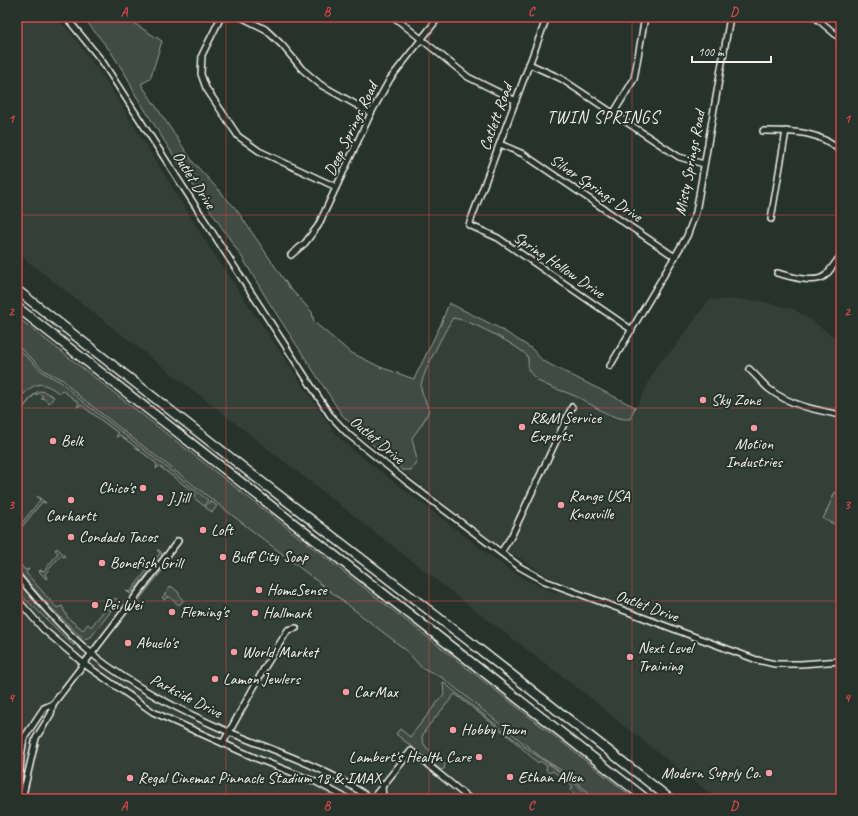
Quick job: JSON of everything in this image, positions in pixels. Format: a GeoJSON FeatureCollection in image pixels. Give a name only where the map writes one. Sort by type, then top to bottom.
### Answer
{"type":"FeatureCollection","features":[{"type":"Feature","properties":{"kind":"highway"},"geometry":{"type":"LineString","coordinates":[[17,290],[670,799]]}},
{"type":"Feature","properties":{"kind":"highway"},"geometry":{"type":"LineString","coordinates":[[17,307],[646,799]]}},
{"type":"Feature","properties":{"kind":"street","name":"Outlet Drive"},"geometry":{"type":"LineString","coordinates":[[66,17],[90,44],[102,61],[330,415],[349,435],[406,481],[528,572],[556,586],[757,660],[775,664],[841,661]]}},
{"type":"Feature","properties":{"kind":"street"},"geometry":{"type":"LineString","coordinates":[[221,17],[202,55],[201,74],[206,88],[238,136],[259,151],[336,187]]}},
{"type":"Feature","properties":{"kind":"street"},"geometry":{"type":"LineString","coordinates":[[241,17],[265,29],[282,45],[302,69],[321,85],[371,113]]}},
{"type":"Feature","properties":{"kind":"street"},"geometry":{"type":"LineString","coordinates":[[394,17],[468,77],[516,101]]}},
{"type":"Feature","properties":{"kind":"street","name":"Deep Springs Road"},"geometry":{"type":"LineString","coordinates":[[291,255],[305,243],[318,226],[371,113],[390,79],[439,17]]}},
{"type":"Feature","properties":{"kind":"street","name":"Catlett Road"},"geometry":{"type":"LineString","coordinates":[[469,225],[547,17]]}},
{"type":"Feature","properties":{"kind":"street"},"geometry":{"type":"LineString","coordinates":[[613,114],[634,79],[645,17]]}},
{"type":"Feature","properties":{"kind":"street","name":"Misty Springs Road"},"geometry":{"type":"LineString","coordinates":[[610,366],[676,257],[687,236],[696,212],[730,17]]}},
{"type":"Feature","properties":{"kind":"street"},"geometry":{"type":"LineString","coordinates":[[815,17],[841,39]]}},
{"type":"Feature","properties":{"kind":"street"},"geometry":{"type":"LineString","coordinates":[[529,64],[560,78],[679,157],[704,164]]}},
{"type":"Feature","properties":{"kind":"street"},"geometry":{"type":"LineString","coordinates":[[763,131],[801,131],[824,138],[841,152]]}},
{"type":"Feature","properties":{"kind":"street"},"geometry":{"type":"LineString","coordinates":[[771,218],[786,131]]}},
{"type":"Feature","properties":{"kind":"street","name":"Silver Springs Drive"},"geometry":{"type":"LineString","coordinates":[[500,144],[523,154],[676,257]]}},
{"type":"Feature","properties":{"kind":"street","name":"Spring Hollow Drive"},"geometry":{"type":"LineString","coordinates":[[469,225],[498,238],[632,330]]}},
{"type":"Feature","properties":{"kind":"street"},"geometry":{"type":"LineString","coordinates":[[777,273],[813,280],[822,278],[841,255]]}},
{"type":"Feature","properties":{"kind":"street"},"geometry":{"type":"LineString","coordinates":[[749,369],[769,389],[788,401],[841,416]]}},
{"type":"Feature","properties":{"kind":"street"},"geometry":{"type":"LineString","coordinates":[[501,552],[511,537],[572,407]]}},
{"type":"Feature","properties":{"kind":"street"},"geometry":{"type":"LineString","coordinates":[[22,799],[36,738],[51,714],[53,704],[67,683],[92,654],[178,541]]}},
{"type":"Feature","properties":{"kind":"street","name":"Parkside Drive"},"geometry":{"type":"LineString","coordinates":[[17,575],[54,618],[92,654],[125,678],[156,697],[229,732],[340,779],[371,799]]}},
{"type":"Feature","properties":{"kind":"street","name":"Parkside Drive"},"geometry":{"type":"LineString","coordinates":[[17,599],[43,629],[84,664],[153,712],[316,782],[348,799]]}},
{"type":"Feature","properties":{"kind":"street"},"geometry":{"type":"LineString","coordinates":[[223,743],[288,630],[296,628]]}},
{"type":"Feature","properties":{"kind":"street"},"geometry":{"type":"LineString","coordinates":[[18,799],[23,742],[27,733],[44,708],[53,704]]}},
{"type":"Feature","properties":{"kind":"street"},"geometry":{"type":"LineString","coordinates":[[371,799],[410,751],[470,799]]}},
{"type":"Feature","properties":{"kind":"street"},"geometry":{"type":"LineString","coordinates":[[21,758],[31,759]]}},
{"type":"Feature","properties":{"kind":"street"},"geometry":{"type":"LineString","coordinates":[[382,786],[383,799]]}},
{"type":"Feature","properties":{"kind":"shaded area"},"geometry":{"type":"Polygon","coordinates":[[[17,17],[54,17],[70,32],[105,79],[208,245],[334,432],[354,451],[504,566],[541,587],[558,593],[562,582],[549,577],[488,538],[402,470],[386,450],[449,303],[499,328],[531,348],[543,361],[635,407],[639,403],[657,365],[674,348],[709,300],[734,299],[761,301],[793,309],[838,340],[841,337],[841,799],[717,799],[588,696],[472,608],[17,253],[17,17]]]}},
{"type":"Feature","properties":{"kind":"shaded area"},"geometry":{"type":"Polygon","coordinates":[[[83,17],[124,17],[162,41],[150,79],[141,84],[193,162],[236,209],[289,287],[312,312],[314,322],[350,352],[380,367],[414,379],[441,324],[449,303],[499,328],[531,348],[543,361],[635,407],[630,419],[616,417],[575,396],[540,382],[528,369],[528,358],[523,352],[507,341],[486,330],[468,322],[453,318],[434,353],[422,382],[421,387],[429,411],[412,438],[417,460],[411,470],[402,470],[386,450],[374,446],[342,415],[268,301],[242,257],[180,166],[135,94],[127,77],[111,52],[83,17]]]}},
{"type":"Feature","properties":{"kind":"shaded area"},"geometry":{"type":"Polygon","coordinates":[[[17,317],[635,799],[597,799],[565,773],[542,758],[443,678],[421,667],[406,650],[125,432],[78,395],[63,380],[45,371],[17,345],[17,317]]]}},
{"type":"Feature","properties":{"kind":"shaded area"},"geometry":{"type":"Polygon","coordinates":[[[17,342],[601,799],[17,799],[17,342]]]}},
{"type":"Feature","properties":{"kind":"shaded area"},"geometry":{"type":"Polygon","coordinates":[[[17,348],[44,373],[61,382],[78,398],[208,500],[204,506],[194,498],[196,494],[159,466],[156,469],[157,464],[120,435],[116,438],[118,433],[81,405],[77,407],[79,403],[62,390],[59,393],[41,384],[33,387],[24,394],[21,392],[17,397],[17,348]]]}},
{"type":"Feature","properties":{"kind":"shaded area"},"geometry":{"type":"Polygon","coordinates":[[[40,391],[54,397],[49,403],[43,398],[41,399],[43,396],[39,393],[37,395],[35,394],[22,409],[35,393],[40,391]]]}},
{"type":"Feature","properties":{"kind":"shaded area"},"geometry":{"type":"Polygon","coordinates":[[[835,492],[841,495],[841,527],[823,519],[835,492]]]}},
{"type":"Feature","properties":{"kind":"shaded area"},"geometry":{"type":"Polygon","coordinates":[[[37,496],[46,503],[42,502],[17,533],[17,529],[40,500],[37,496]]]}},
{"type":"Feature","properties":{"kind":"shaded area"},"geometry":{"type":"Polygon","coordinates":[[[210,501],[217,506],[212,512],[205,507],[210,501]]]}},
{"type":"Feature","properties":{"kind":"shaded area"},"geometry":{"type":"Polygon","coordinates":[[[57,548],[65,556],[63,557],[61,555],[45,574],[46,579],[39,571],[44,571],[58,553],[55,550],[57,548]]]}},
{"type":"Feature","properties":{"kind":"shaded area"},"geometry":{"type":"Polygon","coordinates":[[[157,550],[161,552],[162,556],[131,594],[126,591],[130,592],[160,553],[157,550]]]}},
{"type":"Feature","properties":{"kind":"shaded area"},"geometry":{"type":"Polygon","coordinates":[[[17,561],[25,570],[29,569],[26,573],[57,608],[62,606],[68,618],[83,630],[88,624],[91,627],[106,608],[111,611],[91,637],[85,639],[60,616],[27,581],[17,567],[17,561]]]}},
{"type":"Feature","properties":{"kind":"shaded area"},"geometry":{"type":"Polygon","coordinates":[[[160,571],[162,571],[139,600],[137,599],[160,571]]]}},
{"type":"Feature","properties":{"kind":"shaded area"},"geometry":{"type":"Polygon","coordinates":[[[17,581],[75,645],[73,645],[17,591],[17,581]]]}},
{"type":"Feature","properties":{"kind":"shaded area"},"geometry":{"type":"Polygon","coordinates":[[[171,586],[178,592],[183,601],[179,605],[168,596],[165,600],[162,598],[171,586]]]}},
{"type":"Feature","properties":{"kind":"shaded area"},"geometry":{"type":"Polygon","coordinates":[[[115,598],[120,602],[112,610],[108,607],[115,598]]]}},
{"type":"Feature","properties":{"kind":"shaded area"},"geometry":{"type":"Polygon","coordinates":[[[443,682],[514,739],[594,799],[574,799],[574,794],[571,789],[573,786],[553,771],[549,773],[546,770],[547,766],[540,761],[538,763],[513,740],[455,694],[426,729],[422,737],[426,747],[445,764],[444,769],[441,770],[396,734],[400,729],[410,737],[444,694],[443,682]]]}},
{"type":"Feature","properties":{"kind":"place","name":"Sky Zone"},"geometry":{"type":"Point","coordinates":[703,400]}},
{"type":"Feature","properties":{"kind":"place","name":"R&M Service Experts"},"geometry":{"type":"Point","coordinates":[522,427]}},
{"type":"Feature","properties":{"kind":"place","name":"Motion Industries"},"geometry":{"type":"Point","coordinates":[754,428]}},
{"type":"Feature","properties":{"kind":"place","name":"Belk"},"geometry":{"type":"Point","coordinates":[53,441]}},
{"type":"Feature","properties":{"kind":"place","name":"Chico's"},"geometry":{"type":"Point","coordinates":[143,488]}},
{"type":"Feature","properties":{"kind":"place","name":"J.Jill"},"geometry":{"type":"Point","coordinates":[160,498]}},
{"type":"Feature","properties":{"kind":"place","name":"Carhartt"},"geometry":{"type":"Point","coordinates":[71,500]}},
{"type":"Feature","properties":{"kind":"place","name":"Range USA Knoxville"},"geometry":{"type":"Point","coordinates":[561,505]}},
{"type":"Feature","properties":{"kind":"place","name":"Loft"},"geometry":{"type":"Point","coordinates":[203,530]}},
{"type":"Feature","properties":{"kind":"place","name":"Condado Tacos"},"geometry":{"type":"Point","coordinates":[71,537]}},
{"type":"Feature","properties":{"kind":"place","name":"Buff City Soap"},"geometry":{"type":"Point","coordinates":[223,557]}},
{"type":"Feature","properties":{"kind":"place","name":"Bonefish Grill"},"geometry":{"type":"Point","coordinates":[102,563]}},
{"type":"Feature","properties":{"kind":"place","name":"HomeSense"},"geometry":{"type":"Point","coordinates":[259,590]}},
{"type":"Feature","properties":{"kind":"place","name":"Pei Wei"},"geometry":{"type":"Point","coordinates":[95,605]}},
{"type":"Feature","properties":{"kind":"place","name":"Fleming's"},"geometry":{"type":"Point","coordinates":[172,612]}},
{"type":"Feature","properties":{"kind":"place","name":"Hallmark"},"geometry":{"type":"Point","coordinates":[255,613]}},
{"type":"Feature","properties":{"kind":"place","name":"Abuelo's"},"geometry":{"type":"Point","coordinates":[128,643]}},
{"type":"Feature","properties":{"kind":"place","name":"World Market"},"geometry":{"type":"Point","coordinates":[234,652]}},
{"type":"Feature","properties":{"kind":"place","name":"Next Level Training"},"geometry":{"type":"Point","coordinates":[630,657]}},
{"type":"Feature","properties":{"kind":"place","name":"Lamon Jewlers"},"geometry":{"type":"Point","coordinates":[215,679]}},
{"type":"Feature","properties":{"kind":"place","name":"CarMax"},"geometry":{"type":"Point","coordinates":[346,692]}},
{"type":"Feature","properties":{"kind":"place","name":"Hobby Town"},"geometry":{"type":"Point","coordinates":[453,730]}},
{"type":"Feature","properties":{"kind":"place","name":"Lambert's Health Care"},"geometry":{"type":"Point","coordinates":[479,757]}},
{"type":"Feature","properties":{"kind":"place","name":"Modern Supply Co."},"geometry":{"type":"Point","coordinates":[769,773]}},
{"type":"Feature","properties":{"kind":"place","name":"Ethan Allen"},"geometry":{"type":"Point","coordinates":[510,777]}},
{"type":"Feature","properties":{"kind":"place","name":"Regal Cinemas Pinnacle Stadium 18 & IMAX"},"geometry":{"type":"Point","coordinates":[130,778]}},
{"type":"Feature","properties":{"kind":"district","name":"TWIN SPRINGS"},"geometry":{"type":"Point","coordinates":[603,117]}}]}
